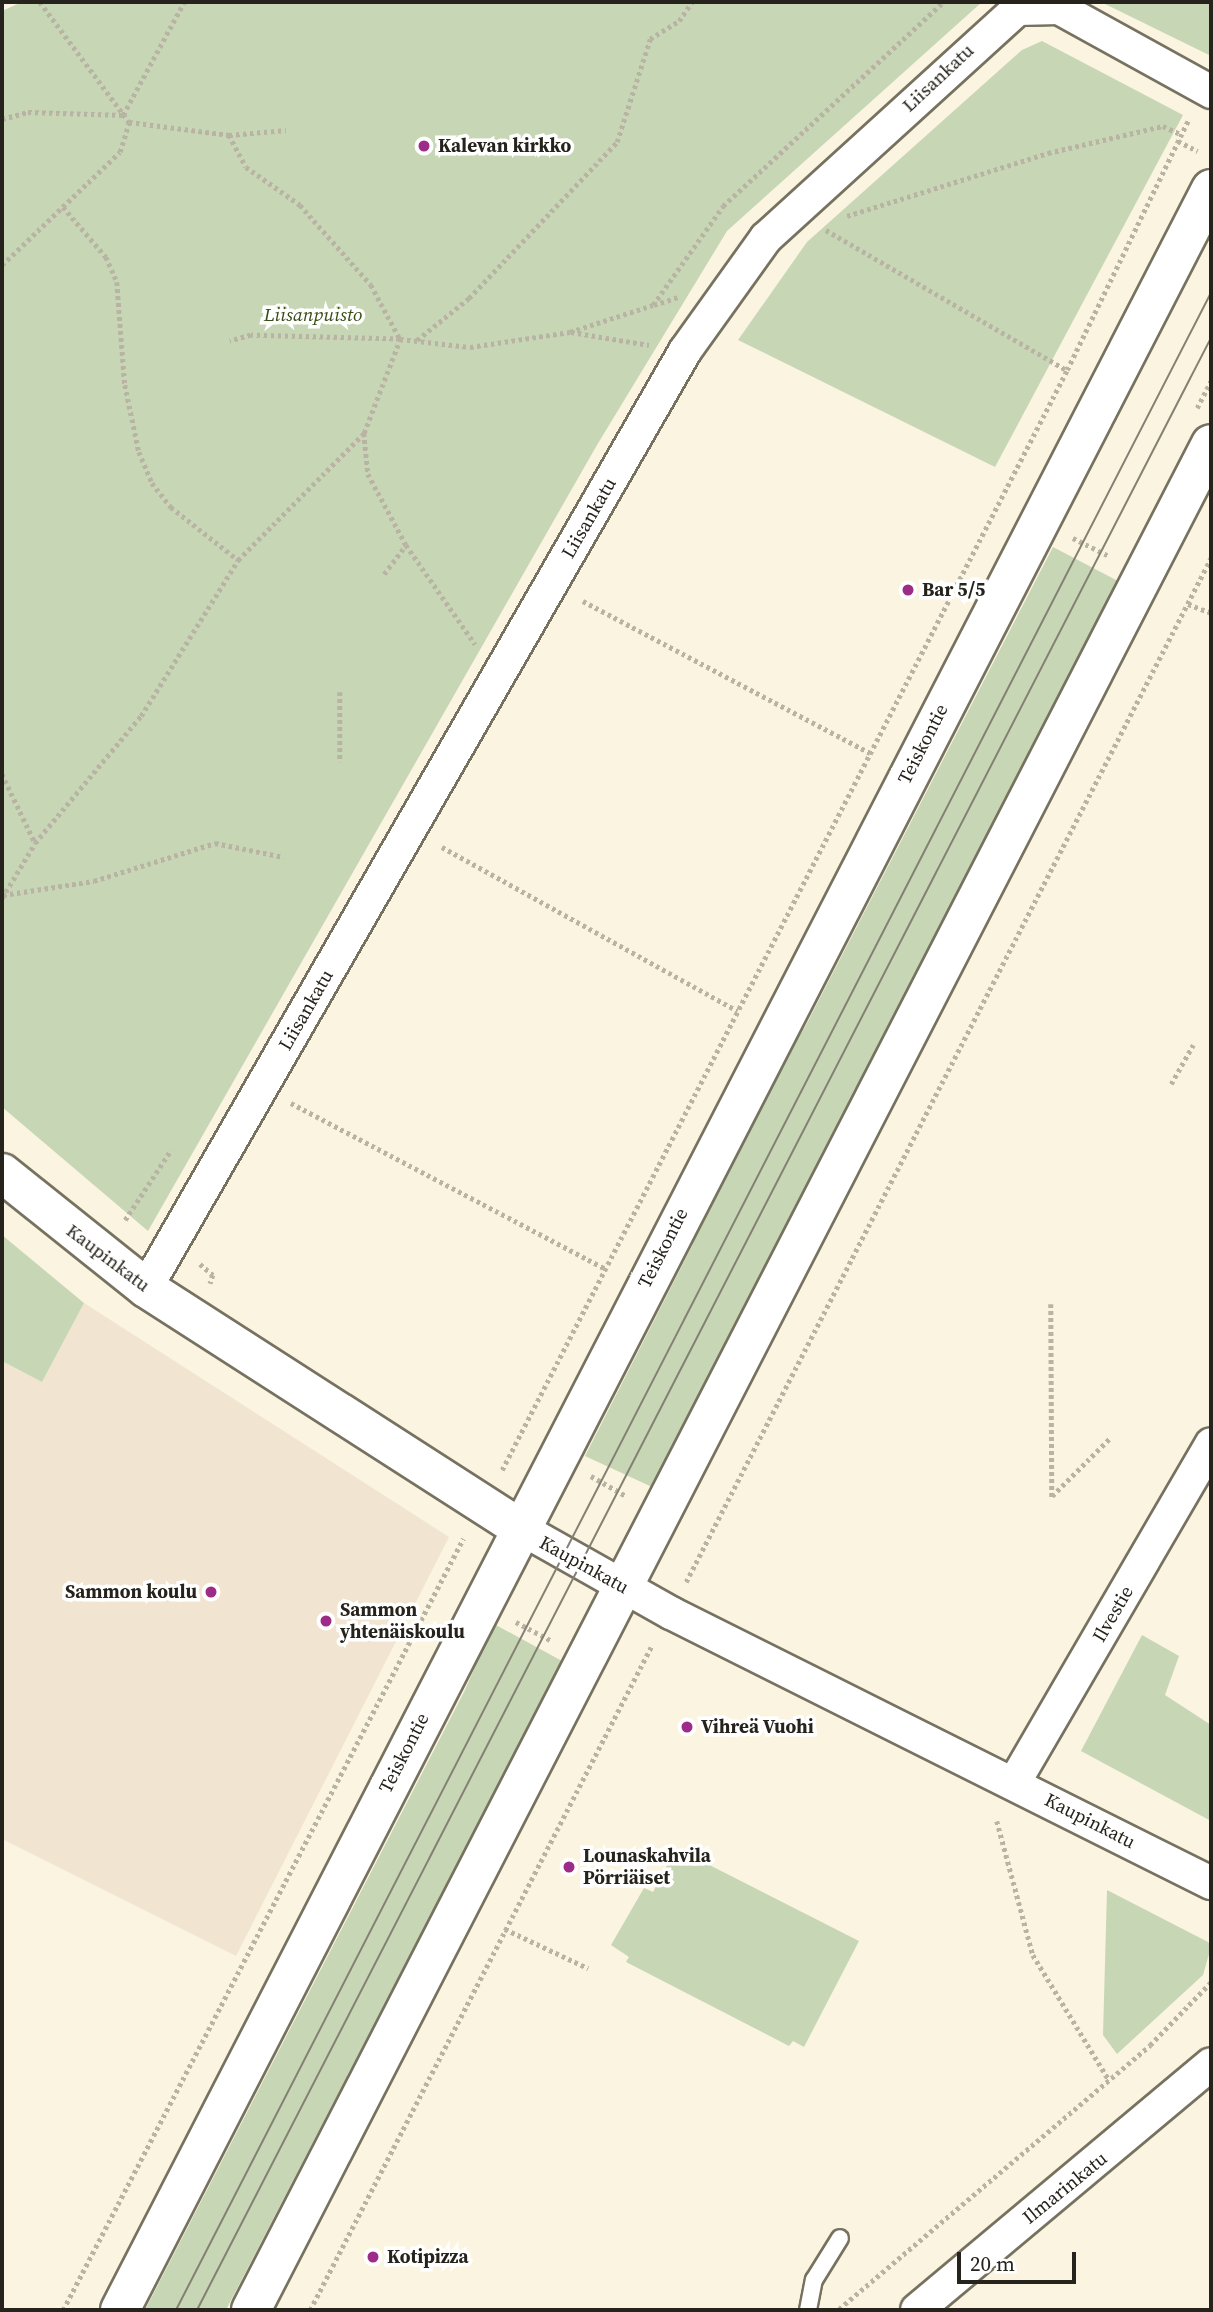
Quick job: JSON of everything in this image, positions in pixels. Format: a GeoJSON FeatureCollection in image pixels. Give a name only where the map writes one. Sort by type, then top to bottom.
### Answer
{"type":"FeatureCollection","features":[{"type":"Feature","properties":{"kind":"main road","name":"Teiskontie"},"geometry":{"type":"LineString","coordinates":[[120,2310],[556,1456],[1211,189]]}},
{"type":"Feature","properties":{"kind":"main road"},"geometry":{"type":"LineString","coordinates":[[251,2310],[1211,444]]}},
{"type":"Feature","properties":{"kind":"main road","name":"Kaupinkatu"},"geometry":{"type":"LineString","coordinates":[[2,1173],[146,1288],[481,1506],[520,1528]]}},
{"type":"Feature","properties":{"kind":"street","name":"Liisankatu"},"geometry":{"type":"LineString","coordinates":[[146,1288],[685,351],[766,238],[1000,21],[1017,9],[1059,8],[1207,90]]}},
{"type":"Feature","properties":{"kind":"street","name":"Ilvestie"},"geometry":{"type":"LineString","coordinates":[[1014,1783],[1211,1444]]}},
{"type":"Feature","properties":{"kind":"street","name":"Kaupinkatu"},"geometry":{"type":"LineString","coordinates":[[520,1528],[671,1613],[1211,1883]]}},
{"type":"Feature","properties":{"kind":"street","name":"Ilmarinkatu"},"geometry":{"type":"LineString","coordinates":[[917,2310],[1211,2064]]}},
{"type":"Feature","properties":{"kind":"lane"},"geometry":{"type":"LineString","coordinates":[[808,2310],[814,2280],[840,2238]]}},
{"type":"Feature","properties":{"kind":"path"},"geometry":{"type":"LineString","coordinates":[[40,2],[129,122],[229,135],[286,130]]}},
{"type":"Feature","properties":{"kind":"path"},"geometry":{"type":"LineString","coordinates":[[123,115],[184,2]]}},
{"type":"Feature","properties":{"kind":"path"},"geometry":{"type":"LineString","coordinates":[[417,341],[469,298],[617,142],[650,39],[679,21],[692,2]]}},
{"type":"Feature","properties":{"kind":"path"},"geometry":{"type":"LineString","coordinates":[[230,341],[251,335],[400,339],[483,345],[570,332],[653,305],[723,206],[943,2]]}},
{"type":"Feature","properties":{"kind":"path"},"geometry":{"type":"LineString","coordinates":[[63,2310],[481,1506],[520,1437],[1067,370],[1182,135],[1207,90]]}},
{"type":"Feature","properties":{"kind":"path"},"geometry":{"type":"LineString","coordinates":[[2,119],[29,112],[123,115]]}},
{"type":"Feature","properties":{"kind":"path"},"geometry":{"type":"LineString","coordinates":[[2,265],[120,152],[129,122]]}},
{"type":"Feature","properties":{"kind":"path"},"geometry":{"type":"LineString","coordinates":[[843,217],[1048,153],[1163,126],[1182,135]]}},
{"type":"Feature","properties":{"kind":"path"},"geometry":{"type":"LineString","coordinates":[[2,896],[35,843],[142,716],[238,560],[364,433],[400,339],[371,285],[300,205],[246,167],[229,135]]}},
{"type":"Feature","properties":{"kind":"path"},"geometry":{"type":"LineString","coordinates":[[63,207],[106,257],[117,282],[125,385],[139,452],[152,483],[171,507],[238,560]]}},
{"type":"Feature","properties":{"kind":"path"},"geometry":{"type":"LineString","coordinates":[[830,221],[817,225],[1067,370]]}},
{"type":"Feature","properties":{"kind":"path"},"geometry":{"type":"LineString","coordinates":[[364,433],[368,474],[406,545],[498,677]]}},
{"type":"Feature","properties":{"kind":"path"},"geometry":{"type":"LineString","coordinates":[[999,501],[1144,576],[1191,597]]}},
{"type":"Feature","properties":{"kind":"path"},"geometry":{"type":"LineString","coordinates":[[384,574],[406,545]]}},
{"type":"Feature","properties":{"kind":"path"},"geometry":{"type":"LineString","coordinates":[[310,2310],[629,1683],[671,1613],[1211,558]]}},
{"type":"Feature","properties":{"kind":"path"},"geometry":{"type":"LineString","coordinates":[[585,588],[579,599],[870,753]]}},
{"type":"Feature","properties":{"kind":"path"},"geometry":{"type":"LineString","coordinates":[[1188,604],[1211,613]]}},
{"type":"Feature","properties":{"kind":"path"},"geometry":{"type":"LineString","coordinates":[[340,692],[340,762]]}},
{"type":"Feature","properties":{"kind":"path"},"geometry":{"type":"LineString","coordinates":[[2,774],[35,843]]}},
{"type":"Feature","properties":{"kind":"path"},"geometry":{"type":"LineString","coordinates":[[2,896],[94,881],[215,843],[284,857]]}},
{"type":"Feature","properties":{"kind":"path"},"geometry":{"type":"LineString","coordinates":[[436,844],[738,1010]]}},
{"type":"Feature","properties":{"kind":"path"},"geometry":{"type":"LineString","coordinates":[[1171,1084],[1193,1045]]}},
{"type":"Feature","properties":{"kind":"path"},"geometry":{"type":"LineString","coordinates":[[293,1089],[286,1101],[606,1269]]}},
{"type":"Feature","properties":{"kind":"path"},"geometry":{"type":"LineString","coordinates":[[118,1230],[171,1150]]}},
{"type":"Feature","properties":{"kind":"path"},"geometry":{"type":"LineString","coordinates":[[191,1317],[213,1275],[198,1262],[200,1254]]}},
{"type":"Feature","properties":{"kind":"path"},"geometry":{"type":"LineString","coordinates":[[1051,1304],[1052,1497],[1110,1438]]}},
{"type":"Feature","properties":{"kind":"path"},"geometry":{"type":"LineString","coordinates":[[520,1437],[707,1541]]}},
{"type":"Feature","properties":{"kind":"path"},"geometry":{"type":"LineString","coordinates":[[442,1582],[586,1659]]}},
{"type":"Feature","properties":{"kind":"path"},"geometry":{"type":"LineString","coordinates":[[997,1821],[1034,1955],[1109,2080]]}},
{"type":"Feature","properties":{"kind":"path"},"geometry":{"type":"LineString","coordinates":[[505,1929],[588,1968]]}},
{"type":"Feature","properties":{"kind":"path"},"geometry":{"type":"LineString","coordinates":[[837,2310],[1109,2080],[1211,1982]]}},
{"type":"Feature","properties":{"kind":"shaded area","name":"Sammon koulu"},"geometry":{"type":"Polygon","coordinates":[[[84,1303],[449,1537],[236,1956],[2,1839],[2,1361],[42,1382],[84,1303]]]}},
{"type":"Feature","properties":{"kind":"green space","name":"Liisanpuisto"},"geometry":{"type":"Polygon","coordinates":[[[22,2],[982,2],[727,231],[597,445],[148,1231],[2,1107],[2,11],[22,2]]]}},
{"type":"Feature","properties":{"kind":"green space"},"geometry":{"type":"Polygon","coordinates":[[[1101,2],[1211,2],[1209,55],[1101,2]]]}},
{"type":"Feature","properties":{"kind":"green space"},"geometry":{"type":"Polygon","coordinates":[[[1042,41],[1183,115],[995,467],[738,340],[807,242],[1022,50],[1042,41]]]}},
{"type":"Feature","properties":{"kind":"green space"},"geometry":{"type":"Polygon","coordinates":[[[1053,547],[1118,581],[652,1487],[585,1456],[692,1246],[715,1176],[806,1025],[1053,547]]]}},
{"type":"Feature","properties":{"kind":"green space"},"geometry":{"type":"Polygon","coordinates":[[[2,1235],[84,1303],[42,1382],[2,1361],[2,1235]]]}},
{"type":"Feature","properties":{"kind":"green space"},"geometry":{"type":"Polygon","coordinates":[[[494,1624],[562,1661],[226,2310],[145,2310],[464,1692],[494,1624]]]}},
{"type":"Feature","properties":{"kind":"green space"},"geometry":{"type":"Polygon","coordinates":[[[1142,1635],[1179,1656],[1165,1695],[1211,1725],[1211,1821],[1081,1751],[1142,1635]]]}},
{"type":"Feature","properties":{"kind":"green space"},"geometry":{"type":"Polygon","coordinates":[[[676,1848],[859,1941],[804,2047],[793,2041],[789,2046],[626,1962],[629,1957],[611,1945],[644,1888],[653,1892],[676,1848]]]}},
{"type":"Feature","properties":{"kind":"green space"},"geometry":{"type":"Polygon","coordinates":[[[1107,1890],[1208,1942],[1211,1947],[1203,1975],[1117,2054],[1103,2035],[1107,1890]]]}},
{"type":"Feature","properties":{"kind":"tram line"},"geometry":{"type":"LineString","coordinates":[[176,2310],[1211,293]]}},
{"type":"Feature","properties":{"kind":"tram line"},"geometry":{"type":"LineString","coordinates":[[197,2310],[1211,338]]}},
{"type":"Feature","properties":{"kind":"place","name":"Kalevan kirkko"},"geometry":{"type":"Point","coordinates":[424,146]}},
{"type":"Feature","properties":{"kind":"place","name":"Bar 5/5"},"geometry":{"type":"Point","coordinates":[908,590]}},
{"type":"Feature","properties":{"kind":"place","name":"Sammon koulu"},"geometry":{"type":"Point","coordinates":[211,1592]}},
{"type":"Feature","properties":{"kind":"place","name":"Sammon yhtenäiskoulu"},"geometry":{"type":"Point","coordinates":[326,1621]}},
{"type":"Feature","properties":{"kind":"place","name":"Vihreä Vuohi"},"geometry":{"type":"Point","coordinates":[687,1727]}},
{"type":"Feature","properties":{"kind":"place","name":"Lounaskahvila Pörriäiset"},"geometry":{"type":"Point","coordinates":[569,1867]}},
{"type":"Feature","properties":{"kind":"place","name":"Kotipizza"},"geometry":{"type":"Point","coordinates":[373,2257]}}]}
